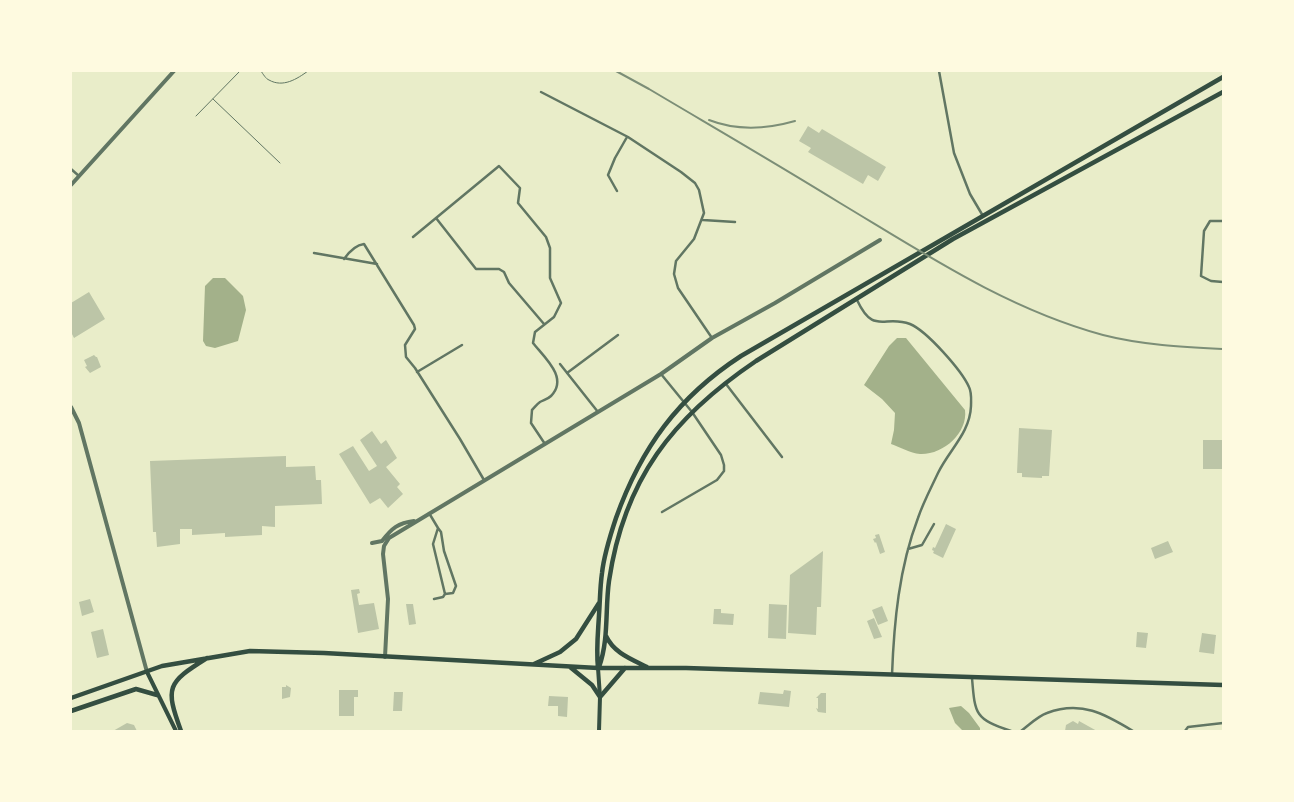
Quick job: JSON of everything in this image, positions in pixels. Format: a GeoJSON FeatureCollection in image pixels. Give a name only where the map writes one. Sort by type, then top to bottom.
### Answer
{"type":"FeatureCollection","features":[{"type":"Feature","properties":{"kind":"main road"},"geometry":{"type":"LineString","coordinates":[[599,731],[600,697],[596,655],[602,573],[608,544],[628,484],[650,446],[684,402],[704,382],[727,365],[982,215],[1223,77]]}},
{"type":"Feature","properties":{"kind":"main road"},"geometry":{"type":"LineString","coordinates":[[598,668],[604,655],[609,580],[620,532],[628,508],[660,447],[692,412],[725,382],[953,239],[1223,92]]}},
{"type":"Feature","properties":{"kind":"main road"},"geometry":{"type":"LineString","coordinates":[[530,665],[541,662],[560,652],[576,639],[600,602]]}},
{"type":"Feature","properties":{"kind":"main road"},"geometry":{"type":"LineString","coordinates":[[605,634],[611,646],[616,650],[648,668]]}},
{"type":"Feature","properties":{"kind":"main road"},"geometry":{"type":"LineString","coordinates":[[71,698],[162,666],[209,657],[257,651],[569,667],[1223,685]]}},
{"type":"Feature","properties":{"kind":"main road"},"geometry":{"type":"LineString","coordinates":[[181,731],[171,702],[172,688],[181,674],[209,657]]}},
{"type":"Feature","properties":{"kind":"main road"},"geometry":{"type":"LineString","coordinates":[[569,667],[592,685],[600,697]]}},
{"type":"Feature","properties":{"kind":"main road"},"geometry":{"type":"LineString","coordinates":[[600,697],[625,668]]}},
{"type":"Feature","properties":{"kind":"main road"},"geometry":{"type":"LineString","coordinates":[[147,672],[176,731]]}},
{"type":"Feature","properties":{"kind":"main road"},"geometry":{"type":"LineString","coordinates":[[71,711],[136,689],[157,695]]}},
{"type":"Feature","properties":{"kind":"street"},"geometry":{"type":"LineString","coordinates":[[71,185],[174,71]]}},
{"type":"Feature","properties":{"kind":"street"},"geometry":{"type":"LineString","coordinates":[[939,71],[954,153],[970,194],[986,222]]}},
{"type":"Feature","properties":{"kind":"street"},"geometry":{"type":"LineString","coordinates":[[541,92],[628,137],[695,183],[699,190],[704,213],[703,220],[694,239],[676,261],[674,274],[678,288],[712,338]]}},
{"type":"Feature","properties":{"kind":"street"},"geometry":{"type":"LineString","coordinates":[[617,191],[608,175],[615,158],[628,137]]}},
{"type":"Feature","properties":{"kind":"street"},"geometry":{"type":"LineString","coordinates":[[413,237],[499,166],[520,188],[518,203],[546,237],[550,248],[550,278],[561,303],[554,317],[535,332],[533,343],[555,371],[557,379],[556,390],[550,398],[540,402],[532,410],[531,423],[545,444]]}},
{"type":"Feature","properties":{"kind":"street"},"geometry":{"type":"LineString","coordinates":[[71,169],[79,176]]}},
{"type":"Feature","properties":{"kind":"street"},"geometry":{"type":"LineString","coordinates":[[436,218],[476,269],[499,269],[504,272],[509,283],[544,324]]}},
{"type":"Feature","properties":{"kind":"street"},"geometry":{"type":"LineString","coordinates":[[703,220],[735,222]]}},
{"type":"Feature","properties":{"kind":"street"},"geometry":{"type":"LineString","coordinates":[[1223,221],[1210,221],[1204,231],[1202,276],[1211,281],[1223,282]]}},
{"type":"Feature","properties":{"kind":"street"},"geometry":{"type":"LineString","coordinates":[[385,657],[388,599],[383,554],[384,546],[389,538],[661,374],[712,338],[775,303],[880,240]]}},
{"type":"Feature","properties":{"kind":"street"},"geometry":{"type":"LineString","coordinates":[[344,259],[350,251],[360,244],[364,244],[377,264],[414,325],[414,329],[405,344],[406,357],[460,439],[484,480]]}},
{"type":"Feature","properties":{"kind":"street"},"geometry":{"type":"LineString","coordinates":[[314,253],[377,264]]}},
{"type":"Feature","properties":{"kind":"street"},"geometry":{"type":"LineString","coordinates":[[857,300],[869,319],[874,321],[904,322],[920,330],[946,355],[970,388],[971,414],[968,426],[940,470],[924,502],[908,549],[893,638],[892,675]]}},
{"type":"Feature","properties":{"kind":"street"},"geometry":{"type":"LineString","coordinates":[[567,373],[618,335]]}},
{"type":"Feature","properties":{"kind":"street"},"geometry":{"type":"LineString","coordinates":[[417,372],[462,345]]}},
{"type":"Feature","properties":{"kind":"street"},"geometry":{"type":"LineString","coordinates":[[560,364],[598,412]]}},
{"type":"Feature","properties":{"kind":"street"},"geometry":{"type":"LineString","coordinates":[[661,374],[692,412],[720,455],[724,471],[711,484],[662,512]]}},
{"type":"Feature","properties":{"kind":"street"},"geometry":{"type":"LineString","coordinates":[[725,382],[782,457]]}},
{"type":"Feature","properties":{"kind":"street"},"geometry":{"type":"LineString","coordinates":[[71,407],[78,424],[147,672]]}},
{"type":"Feature","properties":{"kind":"street"},"geometry":{"type":"LineString","coordinates":[[429,513],[441,532],[444,551],[456,586],[453,593],[434,599]]}},
{"type":"Feature","properties":{"kind":"street"},"geometry":{"type":"LineString","coordinates":[[372,543],[382,541],[401,523],[416,521]]}},
{"type":"Feature","properties":{"kind":"street"},"geometry":{"type":"LineString","coordinates":[[908,549],[922,545],[934,524]]}},
{"type":"Feature","properties":{"kind":"street"},"geometry":{"type":"LineString","coordinates":[[438,528],[433,544],[445,594]]}},
{"type":"Feature","properties":{"kind":"street"},"geometry":{"type":"LineString","coordinates":[[972,678],[976,709],[983,719],[1011,731]]}},
{"type":"Feature","properties":{"kind":"street"},"geometry":{"type":"LineString","coordinates":[[1021,731],[1047,713],[1072,707],[1103,713],[1133,731]]}},
{"type":"Feature","properties":{"kind":"street"},"geometry":{"type":"LineString","coordinates":[[1185,731],[1188,727],[1223,723]]}},
{"type":"Feature","properties":{"kind":"street"},"geometry":{"type":"LineString","coordinates":[[994,725],[994,731]]}},
{"type":"Feature","properties":{"kind":"lane"},"geometry":{"type":"LineString","coordinates":[[196,116],[240,71]]}},
{"type":"Feature","properties":{"kind":"lane"},"geometry":{"type":"LineString","coordinates":[[261,71],[270,80],[284,83],[298,78],[308,71]]}},
{"type":"Feature","properties":{"kind":"lane"},"geometry":{"type":"LineString","coordinates":[[212,99],[280,164]]}},
{"type":"Feature","properties":{"kind":"shaded area"},"geometry":{"type":"Polygon","coordinates":[[[213,278],[225,278],[243,296],[246,310],[238,341],[215,348],[206,346],[203,341],[205,286],[213,278]]]}},
{"type":"Feature","properties":{"kind":"shaded area"},"geometry":{"type":"Polygon","coordinates":[[[897,338],[906,338],[965,410],[965,419],[958,434],[945,447],[937,451],[920,454],[891,444],[895,413],[882,399],[864,385],[889,346],[897,338]]]}},
{"type":"Feature","properties":{"kind":"shaded area"},"geometry":{"type":"Polygon","coordinates":[[[961,706],[969,713],[980,728],[980,731],[963,731],[955,723],[949,708],[961,706]]]}},
{"type":"Feature","properties":{"kind":"building"},"geometry":{"type":"Polygon","coordinates":[[[808,126],[819,133],[822,129],[886,167],[878,181],[868,175],[863,184],[808,152],[811,148],[799,141],[808,126]]]}},
{"type":"Feature","properties":{"kind":"building"},"geometry":{"type":"Polygon","coordinates":[[[89,292],[105,319],[74,338],[71,332],[71,303],[89,292]]]}},
{"type":"Feature","properties":{"kind":"building"},"geometry":{"type":"Polygon","coordinates":[[[94,355],[97,357],[101,367],[90,373],[85,367],[87,366],[84,360],[94,355]]]}},
{"type":"Feature","properties":{"kind":"building"},"geometry":{"type":"Polygon","coordinates":[[[1019,428],[1052,430],[1049,476],[1042,476],[1042,478],[1022,477],[1022,473],[1017,473],[1019,428]]]}},
{"type":"Feature","properties":{"kind":"building"},"geometry":{"type":"Polygon","coordinates":[[[372,431],[381,444],[386,440],[397,458],[386,467],[400,484],[397,487],[403,494],[388,508],[380,498],[370,504],[339,454],[353,446],[369,471],[377,466],[360,440],[372,431]]]}},
{"type":"Feature","properties":{"kind":"building"},"geometry":{"type":"Polygon","coordinates":[[[1203,440],[1223,440],[1223,469],[1203,469],[1203,440]]]}},
{"type":"Feature","properties":{"kind":"building"},"geometry":{"type":"Polygon","coordinates":[[[286,456],[286,467],[315,466],[316,480],[321,480],[322,504],[275,506],[275,527],[262,526],[262,535],[225,537],[225,533],[192,535],[192,529],[180,529],[180,544],[157,547],[156,532],[153,532],[150,461],[286,456]]]}},
{"type":"Feature","properties":{"kind":"building"},"geometry":{"type":"Polygon","coordinates":[[[946,524],[956,529],[943,558],[933,553],[934,551],[932,550],[933,547],[935,548],[946,524]]]}},
{"type":"Feature","properties":{"kind":"building"},"geometry":{"type":"Polygon","coordinates":[[[879,534],[885,552],[880,554],[873,539],[876,538],[875,535],[879,534]]]}},
{"type":"Feature","properties":{"kind":"building"},"geometry":{"type":"Polygon","coordinates":[[[1168,541],[1173,552],[1155,559],[1151,548],[1168,541]]]}},
{"type":"Feature","properties":{"kind":"building"},"geometry":{"type":"Polygon","coordinates":[[[823,551],[821,607],[817,607],[816,635],[788,633],[790,575],[823,551]]]}},
{"type":"Feature","properties":{"kind":"building"},"geometry":{"type":"Polygon","coordinates":[[[359,589],[360,593],[357,594],[359,605],[374,603],[379,629],[358,633],[351,590],[359,589]]]}},
{"type":"Feature","properties":{"kind":"building"},"geometry":{"type":"Polygon","coordinates":[[[90,599],[94,612],[82,616],[79,602],[90,599]]]}},
{"type":"Feature","properties":{"kind":"building"},"geometry":{"type":"Polygon","coordinates":[[[406,604],[413,604],[416,624],[409,625],[406,604]]]}},
{"type":"Feature","properties":{"kind":"building"},"geometry":{"type":"Polygon","coordinates":[[[769,604],[787,605],[786,639],[768,638],[769,604]]]}},
{"type":"Feature","properties":{"kind":"building"},"geometry":{"type":"Polygon","coordinates":[[[882,606],[888,621],[878,625],[872,610],[882,606]]]}},
{"type":"Feature","properties":{"kind":"building"},"geometry":{"type":"Polygon","coordinates":[[[714,609],[721,609],[721,613],[734,614],[733,625],[713,624],[714,609]]]}},
{"type":"Feature","properties":{"kind":"building"},"geometry":{"type":"Polygon","coordinates":[[[874,618],[882,637],[874,639],[867,621],[874,618]]]}},
{"type":"Feature","properties":{"kind":"building"},"geometry":{"type":"Polygon","coordinates":[[[103,629],[109,655],[97,658],[91,632],[103,629]]]}},
{"type":"Feature","properties":{"kind":"building"},"geometry":{"type":"Polygon","coordinates":[[[1137,632],[1148,633],[1146,648],[1136,647],[1137,632]]]}},
{"type":"Feature","properties":{"kind":"building"},"geometry":{"type":"Polygon","coordinates":[[[1202,633],[1216,635],[1214,654],[1199,652],[1202,633]]]}},
{"type":"Feature","properties":{"kind":"building"},"geometry":{"type":"Polygon","coordinates":[[[286,685],[291,688],[290,697],[282,699],[282,687],[286,687],[286,685]]]}},
{"type":"Feature","properties":{"kind":"building"},"geometry":{"type":"Polygon","coordinates":[[[339,690],[358,690],[358,697],[354,697],[354,716],[339,716],[339,690]]]}},
{"type":"Feature","properties":{"kind":"building"},"geometry":{"type":"Polygon","coordinates":[[[784,690],[791,691],[789,707],[758,704],[760,692],[783,694],[784,690]]]}},
{"type":"Feature","properties":{"kind":"building"},"geometry":{"type":"Polygon","coordinates":[[[394,692],[403,692],[402,711],[393,711],[394,692]]]}},
{"type":"Feature","properties":{"kind":"building"},"geometry":{"type":"Polygon","coordinates":[[[821,693],[826,693],[826,713],[818,712],[816,708],[818,709],[818,698],[816,698],[821,693]]]}},
{"type":"Feature","properties":{"kind":"building"},"geometry":{"type":"Polygon","coordinates":[[[549,696],[568,697],[567,717],[558,716],[558,706],[548,706],[549,696]]]}},
{"type":"Feature","properties":{"kind":"building"},"geometry":{"type":"Polygon","coordinates":[[[1073,721],[1078,724],[1079,721],[1097,731],[1065,731],[1066,725],[1073,721]]]}},
{"type":"Feature","properties":{"kind":"building"},"geometry":{"type":"Polygon","coordinates":[[[127,723],[134,725],[137,731],[113,731],[127,723]]]}},
{"type":"Feature","properties":{"kind":"railway"},"geometry":{"type":"LineString","coordinates":[[616,71],[935,260],[1033,311],[1103,335],[1163,345],[1223,349]]}},
{"type":"Feature","properties":{"kind":"railway"},"geometry":{"type":"LineString","coordinates":[[709,120],[730,126],[752,128],[774,126],[795,121]]}}]}
